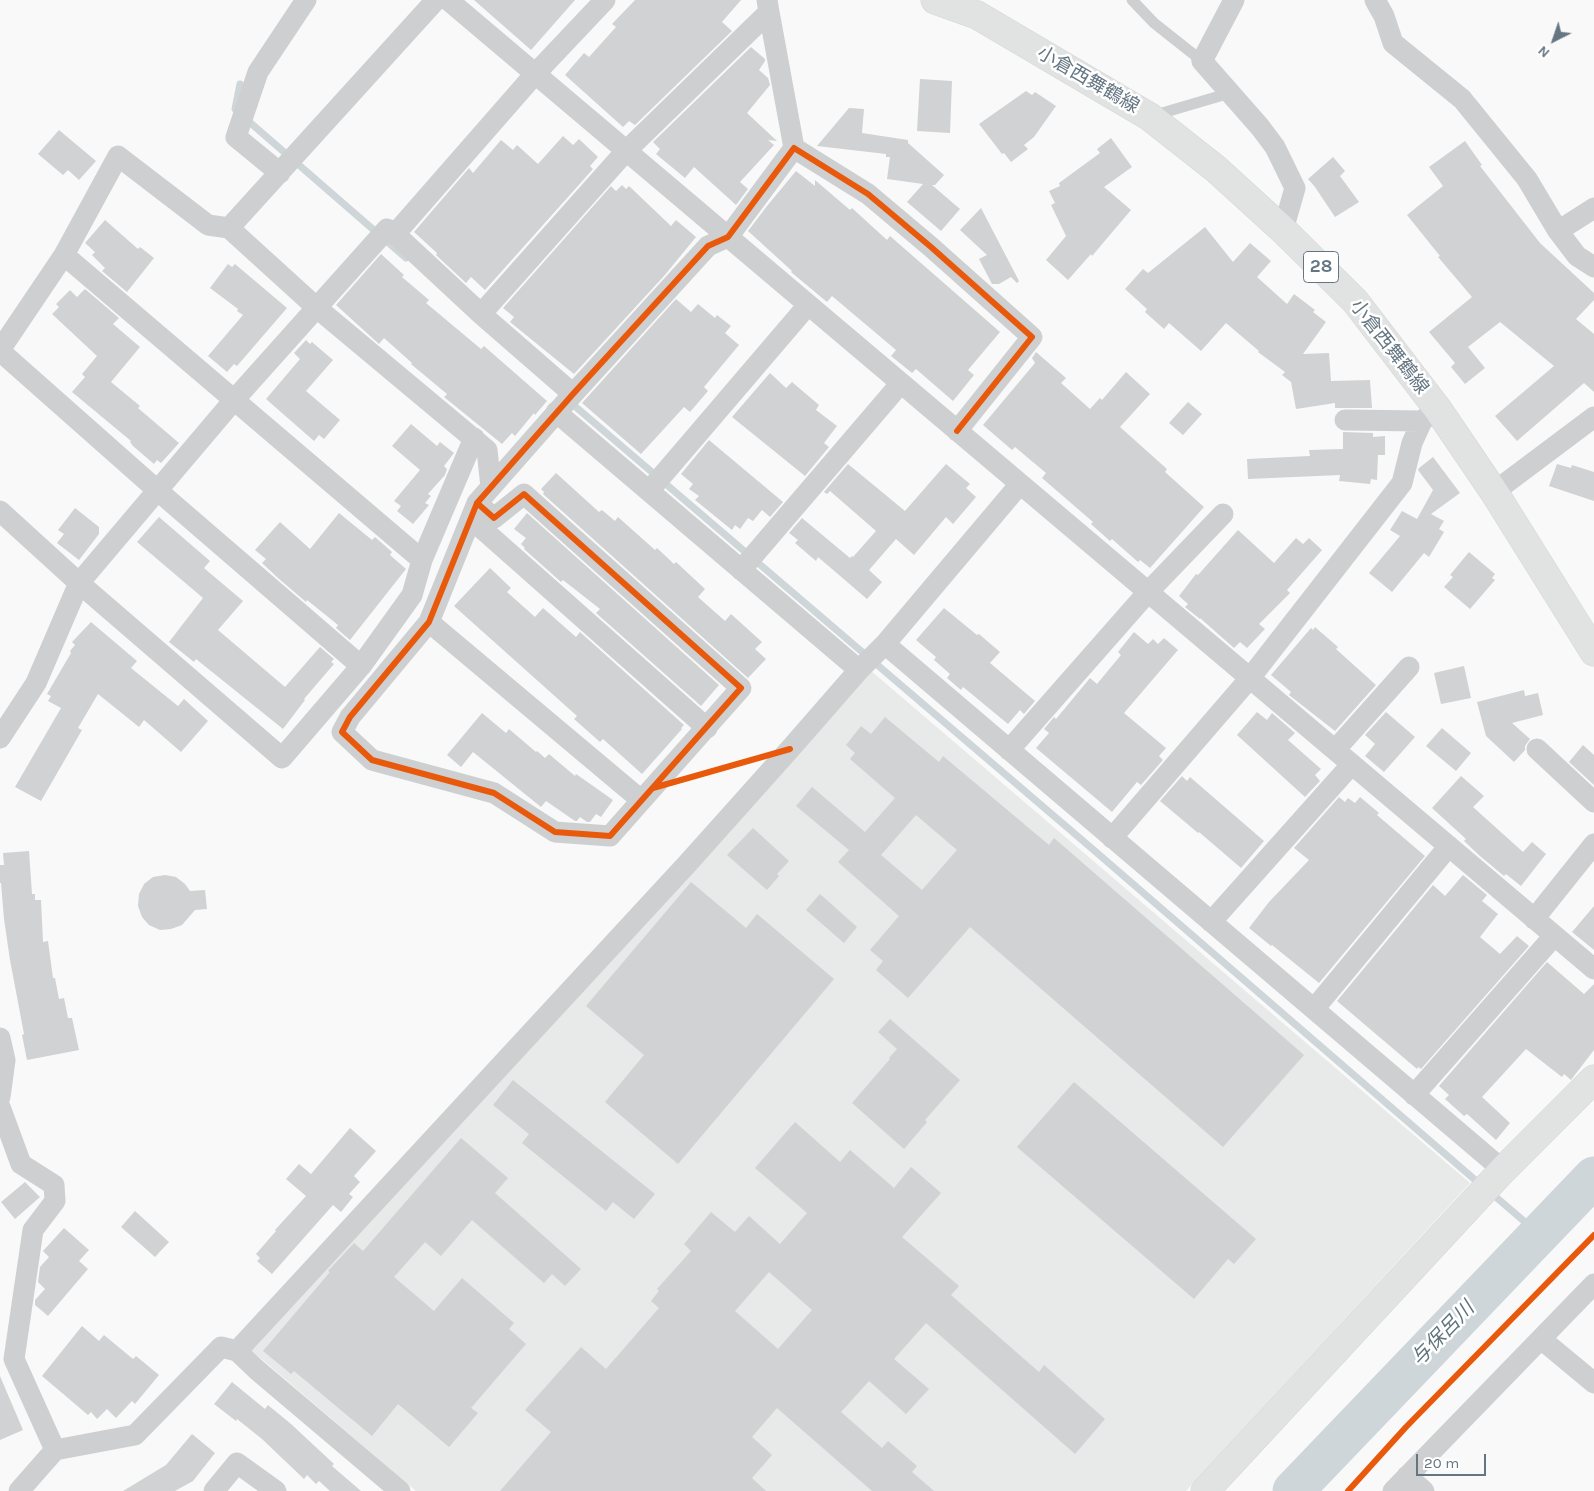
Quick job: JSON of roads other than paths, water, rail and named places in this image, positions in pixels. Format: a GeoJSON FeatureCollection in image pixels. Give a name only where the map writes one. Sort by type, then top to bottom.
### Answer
{"type":"FeatureCollection","features":[{"type":"Feature","properties":{"kind":"main road","name":"小倉西舞鶴線"},"geometry":{"type":"LineString","coordinates":[[935,0],[979,7],[1150,117],[1216,168],[1283,230],[1355,301],[1429,415],[1494,492],[1594,652]]}},
{"type":"Feature","properties":{"kind":"main road"},"geometry":{"type":"LineString","coordinates":[[1205,1491],[1503,1170],[1594,1079]]}},
{"type":"Feature","properties":{"kind":"street"},"geometry":{"type":"LineString","coordinates":[[280,172],[236,137],[258,72],[306,0]]}},
{"type":"Feature","properties":{"kind":"street"},"geometry":{"type":"LineString","coordinates":[[229,228],[436,0]]}},
{"type":"Feature","properties":{"kind":"street"},"geometry":{"type":"LineString","coordinates":[[448,0],[1594,969]]}},
{"type":"Feature","properties":{"kind":"street"},"geometry":{"type":"LineString","coordinates":[[395,234],[535,74],[605,0]]}},
{"type":"Feature","properties":{"kind":"street"},"geometry":{"type":"LineString","coordinates":[[1234,0],[1202,61],[1260,127],[1275,147],[1295,188],[1283,230]]}},
{"type":"Feature","properties":{"kind":"street"},"geometry":{"type":"LineString","coordinates":[[1375,0],[1384,16],[1393,43],[1462,99],[1527,179],[1558,231],[1577,256],[1594,267]]}},
{"type":"Feature","properties":{"kind":"street"},"geometry":{"type":"LineString","coordinates":[[474,511],[494,518],[524,494],[741,688],[610,836],[555,832],[494,793],[372,760],[342,732],[350,717],[429,622],[474,511],[491,487],[572,394],[708,246],[728,237],[794,148],[768,6]]}},
{"type":"Feature","properties":{"kind":"street"},"geometry":{"type":"LineString","coordinates":[[481,314],[626,151],[768,6]]}},
{"type":"Feature","properties":{"kind":"street"},"geometry":{"type":"LineString","coordinates":[[794,148],[868,194],[931,246],[1032,337],[957,431]]}},
{"type":"Feature","properties":{"kind":"street"},"geometry":{"type":"LineString","coordinates":[[361,666],[157,490],[0,350],[64,255],[118,156],[208,225],[229,228],[317,308],[474,438],[487,450],[491,487]]}},
{"type":"Feature","properties":{"kind":"street"},"geometry":{"type":"LineString","coordinates":[[1558,231],[1594,208]]}},
{"type":"Feature","properties":{"kind":"street"},"geometry":{"type":"LineString","coordinates":[[0,738],[36,683],[79,584],[234,400],[386,229],[395,234],[481,314],[572,394]]}},
{"type":"Feature","properties":{"kind":"street"},"geometry":{"type":"LineString","coordinates":[[64,255],[422,560]]}},
{"type":"Feature","properties":{"kind":"street"},"geometry":{"type":"LineString","coordinates":[[649,491],[808,305]]}},
{"type":"Feature","properties":{"kind":"street"},"geometry":{"type":"LineString","coordinates":[[741,570],[901,383]]}},
{"type":"Feature","properties":{"kind":"street"},"geometry":{"type":"LineString","coordinates":[[556,412],[859,670]]}},
{"type":"Feature","properties":{"kind":"street"},"geometry":{"type":"LineString","coordinates":[[1345,420],[1429,415]]}},
{"type":"Feature","properties":{"kind":"street"},"geometry":{"type":"LineString","coordinates":[[1112,838],[1250,678],[1402,483],[1412,443],[1429,415]]}},
{"type":"Feature","properties":{"kind":"street"},"geometry":{"type":"LineString","coordinates":[[1494,492],[1594,417]]}},
{"type":"Feature","properties":{"kind":"street"},"geometry":{"type":"LineString","coordinates":[[0,511],[79,584],[282,758],[361,666],[412,595],[422,560],[474,438]]}},
{"type":"Feature","properties":{"kind":"street"},"geometry":{"type":"LineString","coordinates":[[237,1351],[688,863],[884,644],[1020,484]]}},
{"type":"Feature","properties":{"kind":"street"},"geometry":{"type":"LineString","coordinates":[[474,511],[707,728]]}},
{"type":"Feature","properties":{"kind":"street"},"geometry":{"type":"LineString","coordinates":[[1009,750],[1148,592],[1223,514]]}},
{"type":"Feature","properties":{"kind":"street"},"geometry":{"type":"LineString","coordinates":[[429,622],[641,800]]}},
{"type":"Feature","properties":{"kind":"street"},"geometry":{"type":"LineString","coordinates":[[884,644],[1503,1170]]}},
{"type":"Feature","properties":{"kind":"street"},"geometry":{"type":"LineString","coordinates":[[1335,750],[1409,667]]}},
{"type":"Feature","properties":{"kind":"street"},"geometry":{"type":"LineString","coordinates":[[1537,749],[1594,802]]}},
{"type":"Feature","properties":{"kind":"street"},"geometry":{"type":"LineString","coordinates":[[1211,922],[1352,764]]}},
{"type":"Feature","properties":{"kind":"street"},"geometry":{"type":"LineString","coordinates":[[1534,919],[1594,844]]}},
{"type":"Feature","properties":{"kind":"street"},"geometry":{"type":"LineString","coordinates":[[1314,1009],[1449,846]]}},
{"type":"Feature","properties":{"kind":"street"},"geometry":{"type":"LineString","coordinates":[[1414,1095],[1554,936]]}},
{"type":"Feature","properties":{"kind":"street"},"geometry":{"type":"LineString","coordinates":[[0,1038],[5,1060],[0,1097]]}},
{"type":"Feature","properties":{"kind":"street"},"geometry":{"type":"LineString","coordinates":[[0,1107],[22,1164],[54,1185],[55,1201],[33,1230],[14,1359],[55,1450]]}},
{"type":"Feature","properties":{"kind":"street"},"geometry":{"type":"LineString","coordinates":[[1424,1491],[1400,1484],[1594,1284]]}},
{"type":"Feature","properties":{"kind":"street"},"geometry":{"type":"LineString","coordinates":[[1541,1339],[1594,1383]]}},
{"type":"Feature","properties":{"kind":"street"},"geometry":{"type":"LineString","coordinates":[[19,1491],[55,1450],[135,1435],[221,1347],[237,1351],[400,1491]]}},
{"type":"Feature","properties":{"kind":"street"},"geometry":{"type":"LineString","coordinates":[[214,1491],[237,1463],[276,1491]]}},
{"type":"Feature","properties":{"kind":"lane"},"geometry":{"type":"LineString","coordinates":[[1132,0],[1154,23],[1202,61]]}},
{"type":"Feature","properties":{"kind":"lane"},"geometry":{"type":"LineString","coordinates":[[1150,117],[1230,94]]}},
{"type":"Feature","properties":{"kind":"waterway"},"geometry":{"type":"LineString","coordinates":[[236,110],[240,84]]}},
{"type":"Feature","properties":{"kind":"waterway"},"geometry":{"type":"LineString","coordinates":[[246,119],[406,258]]}},
{"type":"Feature","properties":{"kind":"waterway"},"geometry":{"type":"LineString","coordinates":[[570,402],[1096,852],[1481,1185]]}},
{"type":"Feature","properties":{"kind":"waterway","name":"与保呂川"},"geometry":{"type":"LineString","coordinates":[[1293,1491],[1594,1177]]}},
{"type":"Feature","properties":{"kind":"waterway"},"geometry":{"type":"LineString","coordinates":[[1490,1192],[1539,1234]]}}]}
